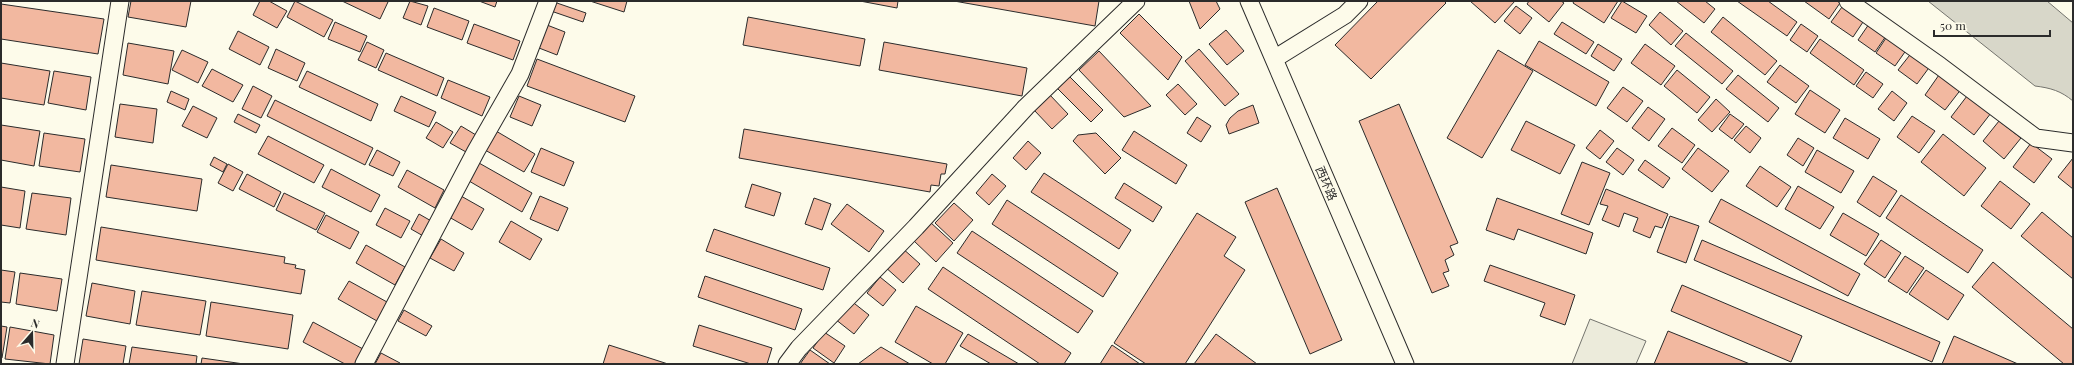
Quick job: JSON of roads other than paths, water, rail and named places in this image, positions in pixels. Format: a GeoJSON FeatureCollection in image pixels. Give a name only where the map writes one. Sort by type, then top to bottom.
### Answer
{"type":"FeatureCollection","features":[{"type":"Feature","properties":{"kind":"street"},"geometry":{"type":"LineString","coordinates":[[65,364],[120,1]]}},
{"type":"Feature","properties":{"kind":"street"},"geometry":{"type":"LineString","coordinates":[[364,364],[476,151],[520,74],[548,1]]}},
{"type":"Feature","properties":{"kind":"street"},"geometry":{"type":"LineString","coordinates":[[787,364],[799,348],[916,227],[1026,107],[1136,1]]}},
{"type":"Feature","properties":{"kind":"street","name":"西环路"},"geometry":{"type":"LineString","coordinates":[[1250,1],[1405,364]]}},
{"type":"Feature","properties":{"kind":"street"},"geometry":{"type":"LineString","coordinates":[[1274,59],[1345,15],[1359,1]]}},
{"type":"Feature","properties":{"kind":"street"},"geometry":{"type":"LineString","coordinates":[[1848,1],[1940,66],[2036,138],[2073,143]]}}]}
